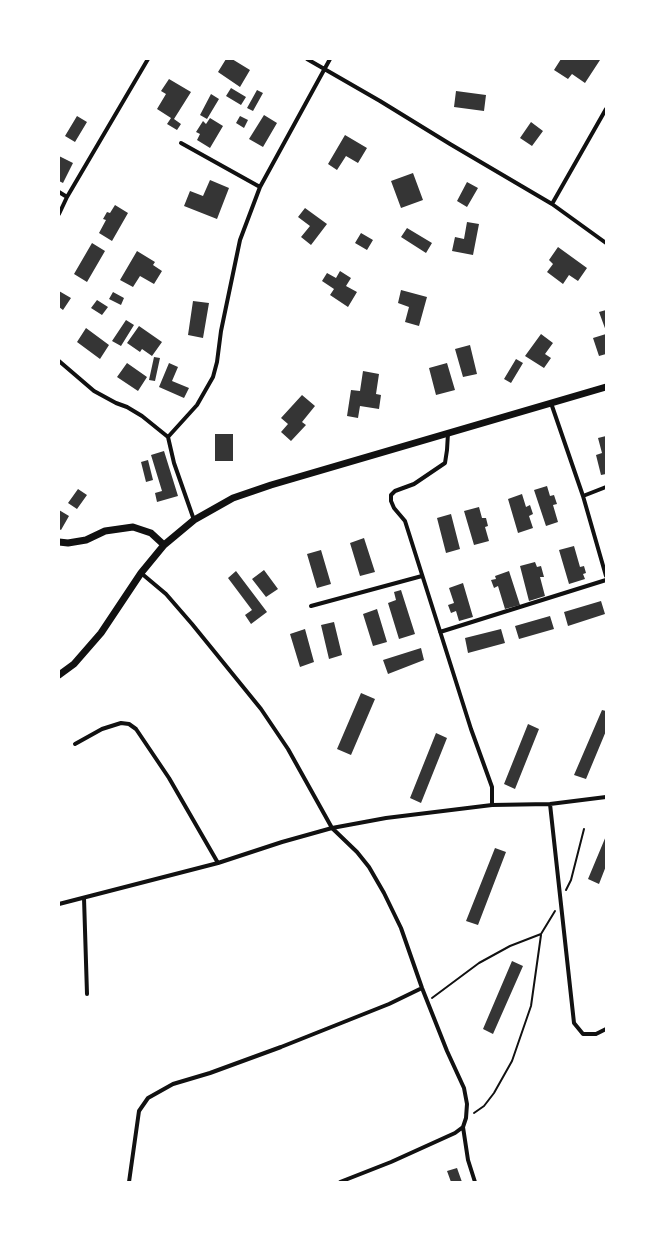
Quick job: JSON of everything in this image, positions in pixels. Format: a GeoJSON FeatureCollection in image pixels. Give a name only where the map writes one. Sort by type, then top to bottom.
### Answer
{"type":"FeatureCollection","features":[{"type":"Feature","properties":{"kind":"street"},"geometry":{"type":"LineString","coordinates":[[59,214],[67,197],[148,59]]}},
{"type":"Feature","properties":{"kind":"street"},"geometry":{"type":"LineString","coordinates":[[307,59],[552,204],[606,243]]}},
{"type":"Feature","properties":{"kind":"street"},"geometry":{"type":"LineString","coordinates":[[168,437],[197,405],[213,377],[240,240],[260,186],[330,59]]}},
{"type":"Feature","properties":{"kind":"street"},"geometry":{"type":"LineString","coordinates":[[552,204],[606,109]]}},
{"type":"Feature","properties":{"kind":"street"},"geometry":{"type":"LineString","coordinates":[[181,143],[260,186]]}},
{"type":"Feature","properties":{"kind":"street"},"geometry":{"type":"LineString","coordinates":[[59,192],[67,197]]}},
{"type":"Feature","properties":{"kind":"street"},"geometry":{"type":"LineString","coordinates":[[59,361],[94,392],[137,413],[168,437],[174,463],[194,520]]}},
{"type":"Feature","properties":{"kind":"street"},"geometry":{"type":"LineString","coordinates":[[59,675],[74,664],[101,633],[141,572],[164,545],[194,520],[233,498],[271,485],[606,387]]}},
{"type":"Feature","properties":{"kind":"street"},"geometry":{"type":"LineString","coordinates":[[552,403],[583,496],[606,576]]}},
{"type":"Feature","properties":{"kind":"street"},"geometry":{"type":"LineString","coordinates":[[448,433],[445,463],[414,484],[395,491],[391,495],[391,501],[394,508],[405,521],[471,729],[492,787],[492,805]]}},
{"type":"Feature","properties":{"kind":"street"},"geometry":{"type":"LineString","coordinates":[[583,496],[606,487]]}},
{"type":"Feature","properties":{"kind":"street"},"geometry":{"type":"LineString","coordinates":[[59,542],[68,543],[86,540],[105,531],[133,527],[151,533],[164,545]]}},
{"type":"Feature","properties":{"kind":"street"},"geometry":{"type":"LineString","coordinates":[[141,572],[166,594],[261,709],[288,749],[332,828],[357,852],[384,893],[401,928],[447,1052],[464,1088],[467,1104],[466,1118],[463,1127],[468,1160],[475,1182]]}},
{"type":"Feature","properties":{"kind":"street"},"geometry":{"type":"LineString","coordinates":[[312,606],[422,576]]}},
{"type":"Feature","properties":{"kind":"street"},"geometry":{"type":"LineString","coordinates":[[440,632],[606,580]]}},
{"type":"Feature","properties":{"kind":"street"},"geometry":{"type":"LineString","coordinates":[[75,744],[102,729],[121,723],[129,724],[136,729],[169,778],[218,863]]}},
{"type":"Feature","properties":{"kind":"street"},"geometry":{"type":"LineString","coordinates":[[59,904],[218,863],[282,842],[332,828],[386,818],[492,805],[550,804],[606,797]]}},
{"type":"Feature","properties":{"kind":"street"},"geometry":{"type":"LineString","coordinates":[[550,804],[562,899],[574,1023],[583,1034],[596,1034],[606,1029]]}},
{"type":"Feature","properties":{"kind":"street"},"geometry":{"type":"LineString","coordinates":[[84,898],[87,994]]}},
{"type":"Feature","properties":{"kind":"street"},"geometry":{"type":"LineString","coordinates":[[129,1182],[139,1112],[148,1098],[173,1084],[210,1073],[281,1047],[389,1004],[422,988]]}},
{"type":"Feature","properties":{"kind":"street"},"geometry":{"type":"LineString","coordinates":[[340,1182],[391,1162],[455,1133],[463,1127]]}},
{"type":"Feature","properties":{"kind":"path"},"geometry":{"type":"LineString","coordinates":[[466,1118],[484,1106],[494,1093],[512,1061],[531,1006],[541,934],[562,899],[571,880],[584,829]]}},
{"type":"Feature","properties":{"kind":"path"},"geometry":{"type":"LineString","coordinates":[[428,1001],[480,963],[510,946],[541,934]]}},
{"type":"Feature","properties":{"kind":"building"},"geometry":{"type":"Polygon","coordinates":[[[226,59],[232,59],[250,70],[240,87],[218,72],[226,59]]]}},
{"type":"Feature","properties":{"kind":"building"},"geometry":{"type":"Polygon","coordinates":[[[561,59],[600,60],[585,83],[572,74],[568,79],[554,70],[561,59]]]}},
{"type":"Feature","properties":{"kind":"building"},"geometry":{"type":"Polygon","coordinates":[[[169,79],[191,92],[174,119],[181,124],[177,130],[167,124],[171,118],[157,109],[166,94],[161,91],[169,79]]]}},
{"type":"Feature","properties":{"kind":"building"},"geometry":{"type":"Polygon","coordinates":[[[231,88],[246,97],[241,105],[226,96],[231,88]]]}},
{"type":"Feature","properties":{"kind":"building"},"geometry":{"type":"Polygon","coordinates":[[[257,90],[263,93],[253,111],[247,108],[257,90]]]}},
{"type":"Feature","properties":{"kind":"building"},"geometry":{"type":"Polygon","coordinates":[[[456,91],[486,95],[484,111],[454,107],[456,91]]]}},
{"type":"Feature","properties":{"kind":"building"},"geometry":{"type":"Polygon","coordinates":[[[211,94],[219,99],[207,119],[200,115],[211,94]]]}},
{"type":"Feature","properties":{"kind":"building"},"geometry":{"type":"Polygon","coordinates":[[[264,115],[277,123],[263,147],[249,139],[264,115]]]}},
{"type":"Feature","properties":{"kind":"building"},"geometry":{"type":"Polygon","coordinates":[[[77,116],[87,122],[75,142],[65,136],[77,116]]]}},
{"type":"Feature","properties":{"kind":"building"},"geometry":{"type":"Polygon","coordinates":[[[240,116],[248,120],[244,128],[236,123],[240,116]]]}},
{"type":"Feature","properties":{"kind":"building"},"geometry":{"type":"Polygon","coordinates":[[[210,118],[223,126],[210,148],[197,140],[200,134],[196,132],[203,121],[206,124],[210,118]]]}},
{"type":"Feature","properties":{"kind":"building"},"geometry":{"type":"Polygon","coordinates":[[[531,122],[543,131],[532,146],[520,138],[531,122]]]}},
{"type":"Feature","properties":{"kind":"building"},"geometry":{"type":"Polygon","coordinates":[[[345,135],[367,148],[358,163],[346,156],[337,170],[328,164],[345,135]]]}},
{"type":"Feature","properties":{"kind":"building"},"geometry":{"type":"Polygon","coordinates":[[[59,156],[73,163],[63,183],[59,181],[59,156]]]}},
{"type":"Feature","properties":{"kind":"building"},"geometry":{"type":"Polygon","coordinates":[[[413,173],[423,200],[401,208],[391,181],[413,173]]]}},
{"type":"Feature","properties":{"kind":"building"},"geometry":{"type":"Polygon","coordinates":[[[210,180],[229,188],[217,219],[184,206],[190,191],[203,196],[210,180]]]}},
{"type":"Feature","properties":{"kind":"building"},"geometry":{"type":"Polygon","coordinates":[[[467,182],[478,188],[467,207],[457,201],[467,182]]]}},
{"type":"Feature","properties":{"kind":"building"},"geometry":{"type":"Polygon","coordinates":[[[115,205],[128,213],[112,241],[99,233],[106,220],[103,219],[107,212],[110,213],[115,205]]]}},
{"type":"Feature","properties":{"kind":"building"},"geometry":{"type":"Polygon","coordinates":[[[305,208],[327,224],[311,245],[301,237],[310,226],[298,217],[305,208]]]}},
{"type":"Feature","properties":{"kind":"building"},"geometry":{"type":"Polygon","coordinates":[[[467,222],[479,224],[473,255],[452,251],[455,237],[464,239],[467,222]]]}},
{"type":"Feature","properties":{"kind":"building"},"geometry":{"type":"Polygon","coordinates":[[[407,228],[432,243],[426,253],[401,237],[407,228]]]}},
{"type":"Feature","properties":{"kind":"building"},"geometry":{"type":"Polygon","coordinates":[[[361,233],[373,240],[367,250],[355,243],[361,233]]]}},
{"type":"Feature","properties":{"kind":"building"},"geometry":{"type":"Polygon","coordinates":[[[92,243],[105,251],[87,282],[74,274],[92,243]]]}},
{"type":"Feature","properties":{"kind":"building"},"geometry":{"type":"Polygon","coordinates":[[[558,247],[587,268],[578,281],[569,275],[563,284],[547,272],[553,264],[549,260],[558,247]]]}},
{"type":"Feature","properties":{"kind":"building"},"geometry":{"type":"Polygon","coordinates":[[[137,251],[155,262],[153,265],[162,271],[154,284],[140,276],[133,287],[120,280],[137,251]]]}},
{"type":"Feature","properties":{"kind":"building"},"geometry":{"type":"Polygon","coordinates":[[[340,271],[351,278],[346,286],[357,292],[348,307],[330,295],[334,289],[322,281],[327,273],[336,278],[340,271]]]}},
{"type":"Feature","properties":{"kind":"building"},"geometry":{"type":"Polygon","coordinates":[[[401,290],[427,297],[419,326],[405,322],[409,307],[398,303],[401,290]]]}},
{"type":"Feature","properties":{"kind":"building"},"geometry":{"type":"Polygon","coordinates":[[[59,291],[71,298],[63,310],[59,307],[59,291]]]}},
{"type":"Feature","properties":{"kind":"building"},"geometry":{"type":"Polygon","coordinates":[[[113,292],[124,298],[121,305],[109,299],[113,292]]]}},
{"type":"Feature","properties":{"kind":"building"},"geometry":{"type":"Polygon","coordinates":[[[97,300],[108,307],[102,315],[91,308],[97,300]]]}},
{"type":"Feature","properties":{"kind":"building"},"geometry":{"type":"Polygon","coordinates":[[[193,301],[209,303],[203,338],[188,335],[193,301]]]}},
{"type":"Feature","properties":{"kind":"building"},"geometry":{"type":"Polygon","coordinates":[[[606,310],[606,331],[599,312],[606,310]]]}},
{"type":"Feature","properties":{"kind":"building"},"geometry":{"type":"Polygon","coordinates":[[[126,320],[134,325],[121,346],[112,341],[126,320]]]}},
{"type":"Feature","properties":{"kind":"building"},"geometry":{"type":"Polygon","coordinates":[[[139,326],[162,342],[152,356],[142,349],[140,352],[127,343],[139,326]]]}},
{"type":"Feature","properties":{"kind":"building"},"geometry":{"type":"Polygon","coordinates":[[[86,328],[109,345],[100,359],[77,342],[86,328]]]}},
{"type":"Feature","properties":{"kind":"building"},"geometry":{"type":"Polygon","coordinates":[[[541,334],[553,343],[545,354],[551,358],[544,368],[525,356],[541,334]]]}},
{"type":"Feature","properties":{"kind":"building"},"geometry":{"type":"Polygon","coordinates":[[[606,334],[606,354],[599,356],[593,338],[606,334]]]}},
{"type":"Feature","properties":{"kind":"building"},"geometry":{"type":"Polygon","coordinates":[[[470,345],[477,374],[463,377],[455,349],[470,345]]]}},
{"type":"Feature","properties":{"kind":"building"},"geometry":{"type":"Polygon","coordinates":[[[154,357],[160,358],[155,381],[149,380],[154,357]]]}},
{"type":"Feature","properties":{"kind":"building"},"geometry":{"type":"Polygon","coordinates":[[[516,359],[523,363],[511,383],[504,379],[516,359]]]}},
{"type":"Feature","properties":{"kind":"building"},"geometry":{"type":"Polygon","coordinates":[[[127,363],[147,377],[138,391],[117,377],[127,363]]]}},
{"type":"Feature","properties":{"kind":"building"},"geometry":{"type":"Polygon","coordinates":[[[169,363],[178,367],[172,381],[189,388],[184,398],[159,387],[169,363]]]}},
{"type":"Feature","properties":{"kind":"building"},"geometry":{"type":"Polygon","coordinates":[[[447,363],[455,390],[436,395],[429,368],[447,363]]]}},
{"type":"Feature","properties":{"kind":"building"},"geometry":{"type":"Polygon","coordinates":[[[363,371],[379,374],[376,394],[381,395],[379,409],[360,406],[358,418],[347,416],[351,390],[360,391],[363,371]]]}},
{"type":"Feature","properties":{"kind":"building"},"geometry":{"type":"Polygon","coordinates":[[[302,395],[315,406],[302,422],[306,425],[291,441],[281,432],[288,424],[281,418],[302,395]]]}},
{"type":"Feature","properties":{"kind":"building"},"geometry":{"type":"Polygon","coordinates":[[[215,434],[233,434],[233,461],[215,461],[215,434]]]}},
{"type":"Feature","properties":{"kind":"building"},"geometry":{"type":"Polygon","coordinates":[[[606,436],[606,474],[601,475],[596,455],[602,453],[598,438],[606,436]]]}},
{"type":"Feature","properties":{"kind":"building"},"geometry":{"type":"Polygon","coordinates":[[[164,451],[178,496],[157,502],[155,493],[162,491],[151,455],[164,451]]]}},
{"type":"Feature","properties":{"kind":"building"},"geometry":{"type":"Polygon","coordinates":[[[148,460],[153,480],[146,482],[141,462],[148,460]]]}},
{"type":"Feature","properties":{"kind":"building"},"geometry":{"type":"Polygon","coordinates":[[[547,486],[550,496],[554,495],[557,504],[553,505],[558,522],[546,526],[534,490],[547,486]]]}},
{"type":"Feature","properties":{"kind":"building"},"geometry":{"type":"Polygon","coordinates":[[[78,489],[87,495],[77,509],[68,503],[78,489]]]}},
{"type":"Feature","properties":{"kind":"building"},"geometry":{"type":"Polygon","coordinates":[[[522,494],[526,507],[530,505],[533,514],[529,516],[533,528],[518,533],[508,499],[522,494]]]}},
{"type":"Feature","properties":{"kind":"building"},"geometry":{"type":"Polygon","coordinates":[[[479,507],[482,518],[486,518],[488,526],[485,527],[489,541],[474,545],[464,511],[479,507]]]}},
{"type":"Feature","properties":{"kind":"building"},"geometry":{"type":"Polygon","coordinates":[[[59,510],[69,516],[61,530],[59,529],[59,510]]]}},
{"type":"Feature","properties":{"kind":"building"},"geometry":{"type":"Polygon","coordinates":[[[451,514],[460,549],[446,553],[437,518],[451,514]]]}},
{"type":"Feature","properties":{"kind":"building"},"geometry":{"type":"Polygon","coordinates":[[[364,538],[375,572],[360,576],[350,543],[364,538]]]}},
{"type":"Feature","properties":{"kind":"building"},"geometry":{"type":"Polygon","coordinates":[[[574,546],[580,567],[584,566],[586,573],[583,574],[585,579],[569,584],[559,550],[574,546]]]}},
{"type":"Feature","properties":{"kind":"building"},"geometry":{"type":"Polygon","coordinates":[[[321,550],[331,584],[317,588],[307,554],[321,550]]]}},
{"type":"Feature","properties":{"kind":"building"},"geometry":{"type":"Polygon","coordinates":[[[535,562],[537,567],[541,566],[544,577],[540,577],[545,596],[529,601],[520,566],[535,562]]]}},
{"type":"Feature","properties":{"kind":"building"},"geometry":{"type":"Polygon","coordinates":[[[264,570],[278,589],[266,597],[252,579],[264,570]]]}},
{"type":"Feature","properties":{"kind":"building"},"geometry":{"type":"Polygon","coordinates":[[[236,571],[267,612],[251,624],[245,615],[252,610],[228,578],[236,571]]]}},
{"type":"Feature","properties":{"kind":"building"},"geometry":{"type":"Polygon","coordinates":[[[509,571],[520,605],[505,609],[498,586],[494,588],[491,580],[496,579],[495,576],[509,571]]]}},
{"type":"Feature","properties":{"kind":"building"},"geometry":{"type":"Polygon","coordinates":[[[463,583],[473,617],[459,621],[456,611],[451,613],[448,605],[454,603],[449,588],[463,583]]]}},
{"type":"Feature","properties":{"kind":"building"},"geometry":{"type":"Polygon","coordinates":[[[401,590],[415,634],[399,639],[388,603],[396,600],[394,592],[401,590]]]}},
{"type":"Feature","properties":{"kind":"building"},"geometry":{"type":"Polygon","coordinates":[[[601,601],[605,614],[568,626],[564,612],[601,601]]]}},
{"type":"Feature","properties":{"kind":"building"},"geometry":{"type":"Polygon","coordinates":[[[377,609],[387,642],[373,646],[363,614],[377,609]]]}},
{"type":"Feature","properties":{"kind":"building"},"geometry":{"type":"Polygon","coordinates":[[[550,616],[554,629],[519,639],[515,626],[550,616]]]}},
{"type":"Feature","properties":{"kind":"building"},"geometry":{"type":"Polygon","coordinates":[[[334,622],[342,655],[329,659],[321,625],[334,622]]]}},
{"type":"Feature","properties":{"kind":"building"},"geometry":{"type":"Polygon","coordinates":[[[305,629],[314,662],[300,667],[290,634],[305,629]]]}},
{"type":"Feature","properties":{"kind":"building"},"geometry":{"type":"Polygon","coordinates":[[[501,629],[505,643],[468,653],[465,638],[501,629]]]}},
{"type":"Feature","properties":{"kind":"building"},"geometry":{"type":"Polygon","coordinates":[[[421,648],[424,660],[388,674],[383,660],[421,648]]]}},
{"type":"Feature","properties":{"kind":"building"},"geometry":{"type":"Polygon","coordinates":[[[361,693],[375,699],[351,755],[337,749],[361,693]]]}},
{"type":"Feature","properties":{"kind":"building"},"geometry":{"type":"Polygon","coordinates":[[[602,710],[606,711],[606,731],[586,779],[574,775],[602,710]]]}},
{"type":"Feature","properties":{"kind":"building"},"geometry":{"type":"Polygon","coordinates":[[[528,724],[539,729],[515,789],[504,784],[528,724]]]}},
{"type":"Feature","properties":{"kind":"building"},"geometry":{"type":"Polygon","coordinates":[[[436,733],[447,738],[421,803],[410,798],[436,733]]]}},
{"type":"Feature","properties":{"kind":"building"},"geometry":{"type":"Polygon","coordinates":[[[606,836],[606,866],[599,884],[588,879],[606,836]]]}},
{"type":"Feature","properties":{"kind":"building"},"geometry":{"type":"Polygon","coordinates":[[[495,848],[506,852],[478,925],[466,921],[495,848]]]}},
{"type":"Feature","properties":{"kind":"building"},"geometry":{"type":"Polygon","coordinates":[[[512,961],[523,966],[493,1034],[483,1029],[512,961]]]}},
{"type":"Feature","properties":{"kind":"building"},"geometry":{"type":"Polygon","coordinates":[[[457,1168],[462,1182],[451,1182],[447,1171],[457,1168]]]}}]}
